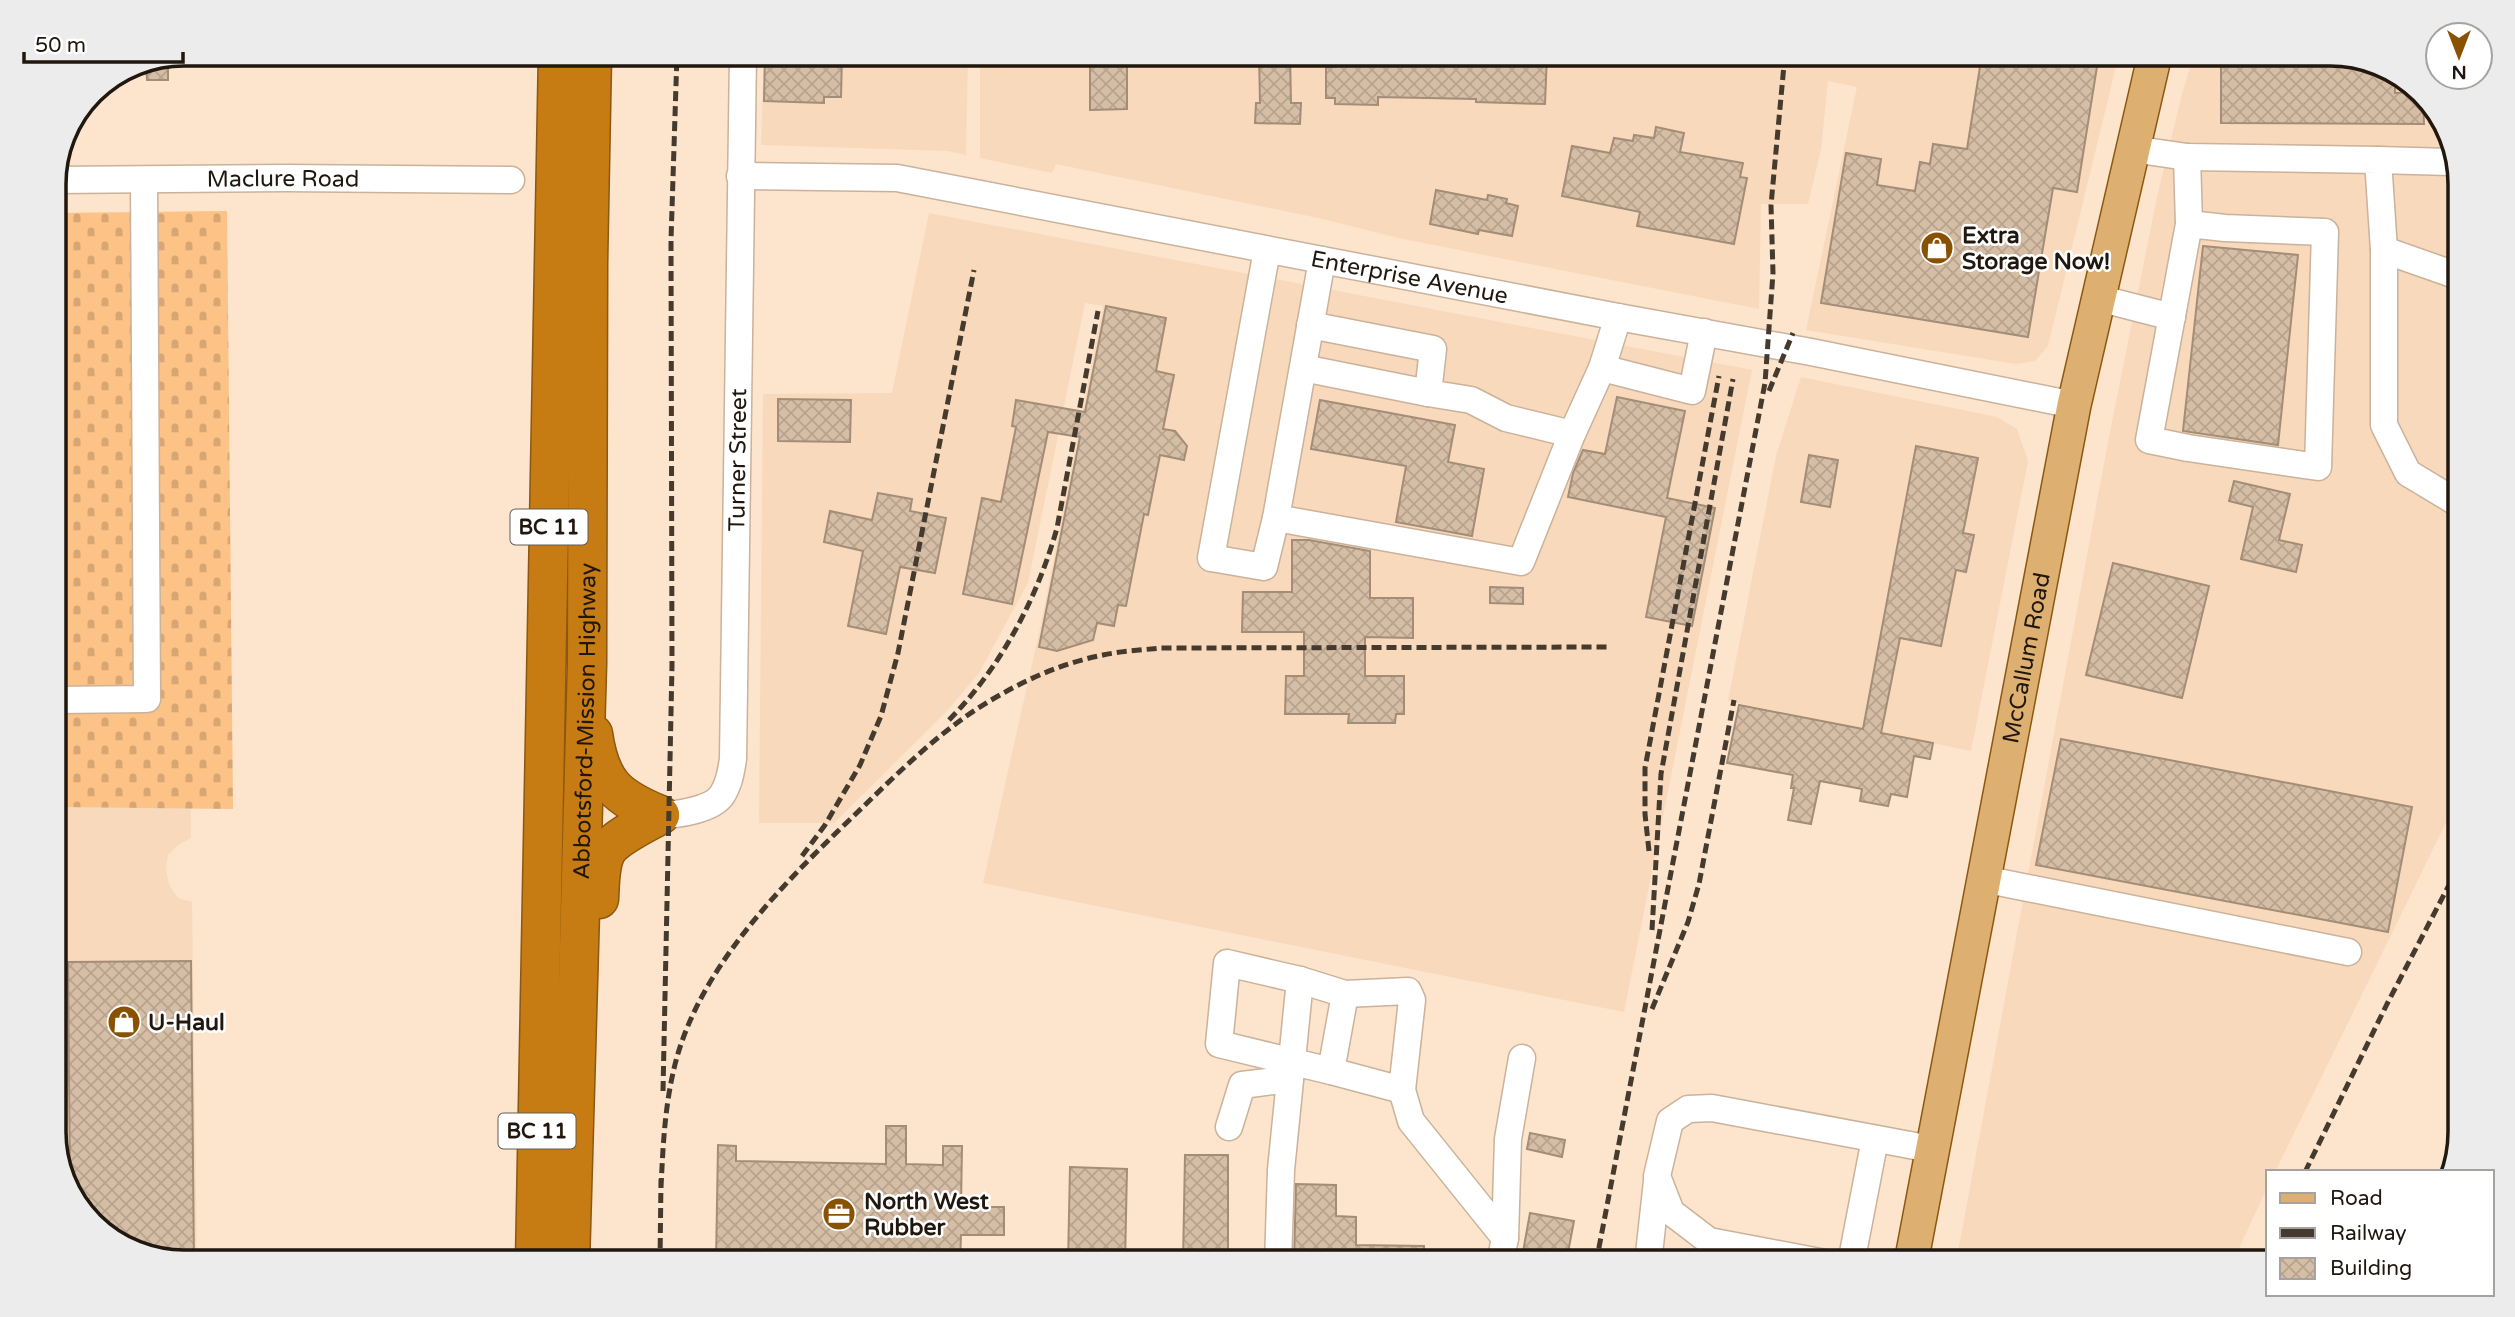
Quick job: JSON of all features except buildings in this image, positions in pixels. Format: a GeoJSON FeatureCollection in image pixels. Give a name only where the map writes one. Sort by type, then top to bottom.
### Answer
{"type":"FeatureCollection","features":[{"type":"Feature","properties":{"kind":"highway","name":"Abbotsford-Mission Highway"},"geometry":{"type":"LineString","coordinates":[[535,1250],[558,66]]}},
{"type":"Feature","properties":{"kind":"highway","name":"Abbotsford-Mission Highway"},"geometry":{"type":"LineString","coordinates":[[570,1250],[587,664],[588,263],[592,66]]}},
{"type":"Feature","properties":{"kind":"highway"},"geometry":{"type":"LineString","coordinates":[[587,664],[592,725],[600,768],[616,791],[638,806],[660,815]]}},
{"type":"Feature","properties":{"kind":"highway"},"geometry":{"type":"LineString","coordinates":[[581,1250],[586,1239],[592,1182],[602,866],[608,849],[660,815]]}},
{"type":"Feature","properties":{"kind":"main road","name":"McCallum Road"},"geometry":{"type":"LineString","coordinates":[[1913,1250],[2074,405],[2152,66]]}},
{"type":"Feature","properties":{"kind":"street","name":"Turner Street"},"geometry":{"type":"LineString","coordinates":[[660,815],[699,809],[720,798],[729,781],[733,759],[743,66]]}},
{"type":"Feature","properties":{"kind":"street"},"geometry":{"type":"LineString","coordinates":[[2132,149],[2187,158],[2446,162]]}},
{"type":"Feature","properties":{"kind":"street"},"geometry":{"type":"LineString","coordinates":[[2187,158],[2189,224],[2149,440],[2318,467],[2325,232],[2189,224]]}},
{"type":"Feature","properties":{"kind":"street"},"geometry":{"type":"LineString","coordinates":[[2378,160],[2384,250],[2384,425],[2408,474],[2448,498]]}},
{"type":"Feature","properties":{"kind":"street","name":"Enterprise Avenue"},"geometry":{"type":"LineString","coordinates":[[740,176],[897,178],[2074,405]]}},
{"type":"Feature","properties":{"kind":"street","name":"Maclure Road"},"geometry":{"type":"LineString","coordinates":[[67,180],[511,180]]}},
{"type":"Feature","properties":{"kind":"street"},"geometry":{"type":"LineString","coordinates":[[67,700],[147,699],[144,180]]}},
{"type":"Feature","properties":{"kind":"street"},"geometry":{"type":"LineString","coordinates":[[1267,250],[1211,558],[1264,567],[1276,518],[1322,260]]}},
{"type":"Feature","properties":{"kind":"street"},"geometry":{"type":"LineString","coordinates":[[2384,250],[2448,273]]}},
{"type":"Feature","properties":{"kind":"street"},"geometry":{"type":"LineString","coordinates":[[2098,298],[2172,317]]}},
{"type":"Feature","properties":{"kind":"street"},"geometry":{"type":"LineString","coordinates":[[1276,518],[1521,562],[1572,434],[1602,368],[1618,317]]}},
{"type":"Feature","properties":{"kind":"street"},"geometry":{"type":"LineString","coordinates":[[1311,325],[1433,349],[1428,393]]}},
{"type":"Feature","properties":{"kind":"street"},"geometry":{"type":"LineString","coordinates":[[1602,368],[1692,391],[1704,332]]}},
{"type":"Feature","properties":{"kind":"street"},"geometry":{"type":"LineString","coordinates":[[1303,368],[1471,400],[1506,418],[1572,434]]}},
{"type":"Feature","properties":{"kind":"street"},"geometry":{"type":"LineString","coordinates":[[1983,879],[2348,952]]}},
{"type":"Feature","properties":{"kind":"street"},"geometry":{"type":"LineString","coordinates":[[1291,1070],[1219,1044],[1227,963],[1345,993],[1408,991],[1412,1000],[1402,1090],[1411,1121],[1503,1250]]}},
{"type":"Feature","properties":{"kind":"street"},"geometry":{"type":"LineString","coordinates":[[1278,1250],[1281,1170],[1300,980]]}},
{"type":"Feature","properties":{"kind":"street"},"geometry":{"type":"LineString","coordinates":[[1331,1070],[1345,993]]}},
{"type":"Feature","properties":{"kind":"street"},"geometry":{"type":"LineString","coordinates":[[1503,1250],[1508,1139],[1522,1058]]}},
{"type":"Feature","properties":{"kind":"street"},"geometry":{"type":"LineString","coordinates":[[1229,1127],[1242,1085],[1291,1070],[1331,1070],[1402,1090]]}},
{"type":"Feature","properties":{"kind":"street"},"geometry":{"type":"LineString","coordinates":[[1649,1250],[1657,1176],[1670,1121],[1688,1109],[1712,1108],[1931,1149]]}},
{"type":"Feature","properties":{"kind":"street"},"geometry":{"type":"LineString","coordinates":[[1854,1250],[1875,1139]]}},
{"type":"Feature","properties":{"kind":"street"},"geometry":{"type":"LineString","coordinates":[[1657,1176],[1671,1212],[1718,1250]]}},
{"type":"Feature","properties":{"kind":"shaded area"},"geometry":{"type":"Polygon","coordinates":[[[764,66],[968,66],[966,155],[948,151],[761,145],[764,66]]]}},
{"type":"Feature","properties":{"kind":"shaded area"},"geometry":{"type":"Polygon","coordinates":[[[980,66],[2116,66],[2048,346],[2035,361],[2016,364],[1806,330],[1857,87],[1828,81],[1821,149],[1808,204],[1761,204],[1759,309],[1398,238],[1323,219],[1056,164],[1052,173],[980,158],[980,66]]]}},
{"type":"Feature","properties":{"kind":"shaded area"},"geometry":{"type":"Polygon","coordinates":[[[2190,66],[2330,66],[2361,71],[2396,86],[2408,96],[2429,119],[2442,147],[2448,177],[2448,819],[2276,1170],[2266,1170],[2266,1190],[2238,1250],[1958,1250],[2108,442],[2157,197],[2190,66]]]}},
{"type":"Feature","properties":{"kind":"shaded area"},"geometry":{"type":"Polygon","coordinates":[[[929,213],[1752,370],[1624,1012],[983,883],[1041,624],[1103,306],[1085,303],[1028,583],[979,673],[947,711],[834,823],[759,823],[763,394],[892,393],[929,213]]]}},
{"type":"Feature","properties":{"kind":"shaded area"},"geometry":{"type":"Polygon","coordinates":[[[1801,377],[1997,417],[2017,429],[2028,461],[1971,751],[1728,701],[1776,456],[1801,377]]]}},
{"type":"Feature","properties":{"kind":"shaded area","name":"U-Haul"},"geometry":{"type":"Polygon","coordinates":[[[67,807],[191,808],[191,838],[168,855],[166,869],[169,885],[178,898],[192,902],[197,1250],[185,1250],[154,1246],[119,1231],[86,1198],[69,1155],[67,807]]]}},
{"type":"Feature","properties":{"kind":"green space"},"geometry":{"type":"Polygon","coordinates":[[[227,211],[233,809],[67,807],[67,213],[227,211]]]}},
{"type":"Feature","properties":{"kind":"railway"},"geometry":{"type":"LineString","coordinates":[[663,1091],[672,666],[671,240],[677,66]]}},
{"type":"Feature","properties":{"kind":"railway"},"geometry":{"type":"LineString","coordinates":[[1598,1250],[1765,383],[1773,273],[1771,205],[1784,66]]}},
{"type":"Feature","properties":{"kind":"railway"},"geometry":{"type":"LineString","coordinates":[[802,856],[825,825],[860,765],[881,716],[898,653],[974,270]]}},
{"type":"Feature","properties":{"kind":"railway"},"geometry":{"type":"LineString","coordinates":[[949,720],[1001,655],[1028,606],[1049,554],[1057,528],[1098,311]]}},
{"type":"Feature","properties":{"kind":"railway"},"geometry":{"type":"LineString","coordinates":[[1769,391],[1793,333]]}},
{"type":"Feature","properties":{"kind":"railway"},"geometry":{"type":"LineString","coordinates":[[1649,851],[1645,814],[1645,768],[1719,376]]}},
{"type":"Feature","properties":{"kind":"railway"},"geometry":{"type":"LineString","coordinates":[[1652,930],[1661,774],[1733,379]]}},
{"type":"Feature","properties":{"kind":"railway"},"geometry":{"type":"LineString","coordinates":[[661,1188],[667,1106],[677,1057],[690,1021],[730,952],[781,889],[896,775],[963,718],[1000,695],[1037,676],[1076,662],[1110,654],[1161,648],[1610,647]]}},
{"type":"Feature","properties":{"kind":"railway"},"geometry":{"type":"LineString","coordinates":[[1652,1009],[1688,922],[1699,884],[1734,700]]}},
{"type":"Feature","properties":{"kind":"railway"},"geometry":{"type":"LineString","coordinates":[[2306,1170],[2448,887]]}},
{"type":"Feature","properties":{"kind":"railway"},"geometry":{"type":"LineString","coordinates":[[660,1250],[661,1179]]}},
{"type":"Feature","properties":{"kind":"place","name":"Extra Storage Now!"},"geometry":{"type":"Point","coordinates":[1937,248]}},
{"type":"Feature","properties":{"kind":"place","name":"U-Haul"},"geometry":{"type":"Point","coordinates":[124,1022]}},
{"type":"Feature","properties":{"kind":"place","name":"North West Rubber"},"geometry":{"type":"Point","coordinates":[839,1214]}}]}
